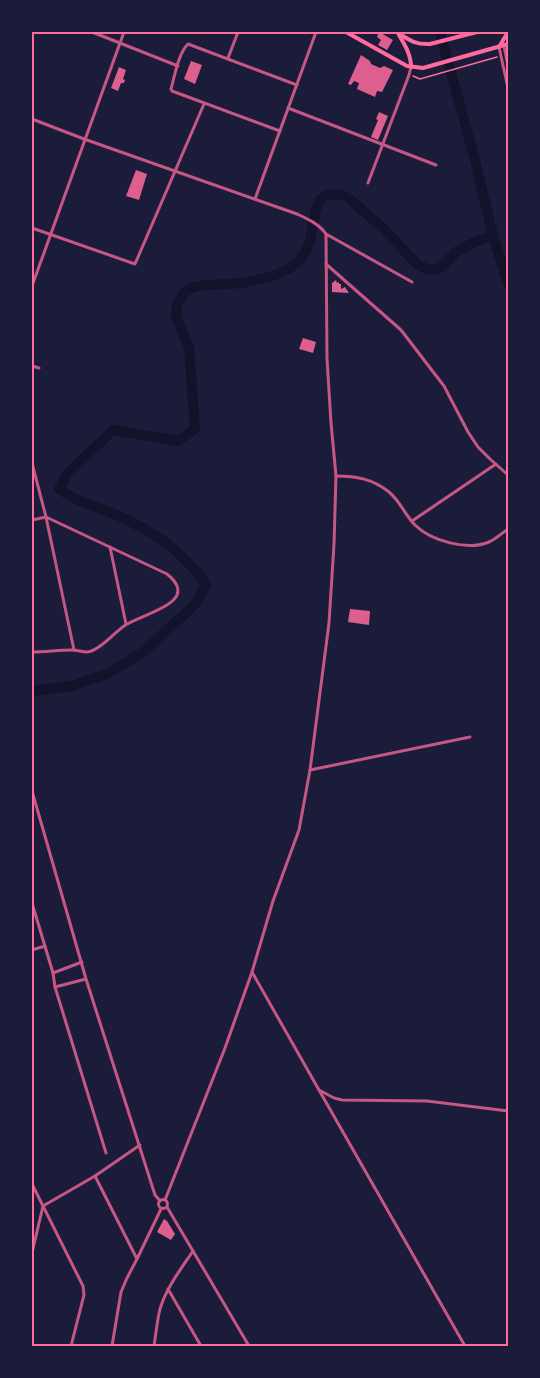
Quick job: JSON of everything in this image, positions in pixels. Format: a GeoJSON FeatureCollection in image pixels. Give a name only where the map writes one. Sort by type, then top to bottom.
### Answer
{"type":"FeatureCollection","features":[{"type":"Feature","properties":{"kind":"main road"},"geometry":{"type":"LineString","coordinates":[[346,32],[399,62],[411,67],[423,68],[504,46],[508,32]]}},
{"type":"Feature","properties":{"kind":"main road"},"geometry":{"type":"LineString","coordinates":[[398,32],[409,54],[411,67]]}},
{"type":"Feature","properties":{"kind":"main road"},"geometry":{"type":"LineString","coordinates":[[398,32],[416,44],[430,44],[477,32]]}},
{"type":"Feature","properties":{"kind":"main road"},"geometry":{"type":"LineString","coordinates":[[399,62],[405,60],[409,54]]}},
{"type":"Feature","properties":{"kind":"street"},"geometry":{"type":"LineString","coordinates":[[92,32],[178,66]]}},
{"type":"Feature","properties":{"kind":"street"},"geometry":{"type":"LineString","coordinates":[[32,286],[124,32]]}},
{"type":"Feature","properties":{"kind":"street"},"geometry":{"type":"LineString","coordinates":[[228,58],[238,32]]}},
{"type":"Feature","properties":{"kind":"street"},"geometry":{"type":"LineString","coordinates":[[255,199],[316,32]]}},
{"type":"Feature","properties":{"kind":"street"},"geometry":{"type":"LineString","coordinates":[[280,131],[172,91],[185,46],[188,44],[297,85]]}},
{"type":"Feature","properties":{"kind":"street"},"geometry":{"type":"LineString","coordinates":[[504,46],[501,56],[508,88]]}},
{"type":"Feature","properties":{"kind":"street"},"geometry":{"type":"LineString","coordinates":[[504,46],[508,66]]}},
{"type":"Feature","properties":{"kind":"street"},"geometry":{"type":"LineString","coordinates":[[368,183],[411,67]]}},
{"type":"Feature","properties":{"kind":"street"},"geometry":{"type":"LineString","coordinates":[[32,228],[135,264],[204,104]]}},
{"type":"Feature","properties":{"kind":"street"},"geometry":{"type":"LineString","coordinates":[[288,108],[436,165]]}},
{"type":"Feature","properties":{"kind":"street"},"geometry":{"type":"LineString","coordinates":[[32,119],[308,219],[326,234],[412,282]]}},
{"type":"Feature","properties":{"kind":"street"},"geometry":{"type":"LineString","coordinates":[[249,1347],[166,1207],[165,1200],[225,1048],[252,972],[273,901],[299,830],[310,770],[332,587],[336,476],[327,359],[326,234]]}},
{"type":"Feature","properties":{"kind":"street"},"geometry":{"type":"LineString","coordinates":[[326,264],[401,330],[444,386],[478,447],[508,475]]}},
{"type":"Feature","properties":{"kind":"street"},"geometry":{"type":"LineString","coordinates":[[32,366],[39,368]]}},
{"type":"Feature","properties":{"kind":"street"},"geometry":{"type":"LineString","coordinates":[[32,463],[46,517],[74,650]]}},
{"type":"Feature","properties":{"kind":"street"},"geometry":{"type":"LineString","coordinates":[[412,521],[496,464]]}},
{"type":"Feature","properties":{"kind":"street"},"geometry":{"type":"LineString","coordinates":[[336,476],[364,478],[378,485],[396,499],[423,532],[435,539],[465,545],[479,545],[490,542],[508,529]]}},
{"type":"Feature","properties":{"kind":"street"},"geometry":{"type":"LineString","coordinates":[[32,520],[46,517],[167,574],[177,585],[176,598],[166,607],[126,624],[100,646],[87,652],[74,650],[32,652]]}},
{"type":"Feature","properties":{"kind":"street"},"geometry":{"type":"LineString","coordinates":[[110,548],[126,624]]}},
{"type":"Feature","properties":{"kind":"street"},"geometry":{"type":"LineString","coordinates":[[310,770],[470,737]]}},
{"type":"Feature","properties":{"kind":"street"},"geometry":{"type":"LineString","coordinates":[[32,791],[86,979],[155,1195],[160,1201]]}},
{"type":"Feature","properties":{"kind":"street"},"geometry":{"type":"LineString","coordinates":[[32,903],[106,1153]]}},
{"type":"Feature","properties":{"kind":"street"},"geometry":{"type":"LineString","coordinates":[[32,950],[45,946]]}},
{"type":"Feature","properties":{"kind":"street"},"geometry":{"type":"LineString","coordinates":[[53,973],[82,962]]}},
{"type":"Feature","properties":{"kind":"street"},"geometry":{"type":"LineString","coordinates":[[252,972],[465,1347]]}},
{"type":"Feature","properties":{"kind":"street"},"geometry":{"type":"LineString","coordinates":[[56,987],[86,979]]}},
{"type":"Feature","properties":{"kind":"street"},"geometry":{"type":"LineString","coordinates":[[319,1090],[342,1100],[428,1101],[508,1111]]}},
{"type":"Feature","properties":{"kind":"street"},"geometry":{"type":"LineString","coordinates":[[32,1253],[43,1206],[95,1176],[140,1145]]}},
{"type":"Feature","properties":{"kind":"street"},"geometry":{"type":"LineString","coordinates":[[95,1176],[137,1259]]}},
{"type":"Feature","properties":{"kind":"street"},"geometry":{"type":"LineString","coordinates":[[32,1184],[83,1286],[84,1295],[71,1347]]}},
{"type":"Feature","properties":{"kind":"street"},"geometry":{"type":"LineString","coordinates":[[160,1201],[165,1200]]}},
{"type":"Feature","properties":{"kind":"street"},"geometry":{"type":"LineString","coordinates":[[160,1201],[158,1205],[161,1209]]}},
{"type":"Feature","properties":{"kind":"street"},"geometry":{"type":"LineString","coordinates":[[112,1347],[121,1292],[161,1209],[166,1207]]}},
{"type":"Feature","properties":{"kind":"street"},"geometry":{"type":"LineString","coordinates":[[154,1347],[160,1309],[168,1289],[193,1251]]}},
{"type":"Feature","properties":{"kind":"street"},"geometry":{"type":"LineString","coordinates":[[168,1289],[200,1346]]}},
{"type":"Feature","properties":{"kind":"path"},"geometry":{"type":"LineString","coordinates":[[409,75],[420,79],[425,78],[501,56]]}},
{"type":"Feature","properties":{"kind":"building"},"geometry":{"type":"Polygon","coordinates":[[[379,32],[393,40],[387,50],[378,45],[381,40],[377,37],[379,32]]]}},
{"type":"Feature","properties":{"kind":"building"},"geometry":{"type":"Polygon","coordinates":[[[361,55],[371,64],[393,70],[382,92],[377,91],[375,97],[357,89],[359,83],[354,81],[351,85],[348,84],[361,55]]]}},
{"type":"Feature","properties":{"kind":"building"},"geometry":{"type":"Polygon","coordinates":[[[191,61],[202,65],[195,84],[184,79],[191,61]]]}},
{"type":"Feature","properties":{"kind":"building"},"geometry":{"type":"Polygon","coordinates":[[[119,67],[126,70],[124,83],[121,83],[118,91],[111,88],[119,67]]]}},
{"type":"Feature","properties":{"kind":"building"},"geometry":{"type":"Polygon","coordinates":[[[379,112],[388,116],[378,140],[371,137],[379,112]]]}},
{"type":"Feature","properties":{"kind":"building"},"geometry":{"type":"Polygon","coordinates":[[[136,170],[147,174],[139,200],[126,196],[136,170]]]}},
{"type":"Feature","properties":{"kind":"building"},"geometry":{"type":"Polygon","coordinates":[[[336,280],[341,284],[341,289],[345,287],[349,293],[332,292],[332,283],[336,280]]]}},
{"type":"Feature","properties":{"kind":"building"},"geometry":{"type":"Polygon","coordinates":[[[303,338],[316,342],[313,353],[299,349],[303,338]]]}},
{"type":"Feature","properties":{"kind":"building"},"geometry":{"type":"Polygon","coordinates":[[[350,609],[370,611],[369,625],[348,622],[350,609]]]}},
{"type":"Feature","properties":{"kind":"building"},"geometry":{"type":"Polygon","coordinates":[[[164,1219],[175,1234],[171,1240],[157,1232],[164,1219]]]}},
{"type":"Feature","properties":{"kind":"waterway"},"geometry":{"type":"LineString","coordinates":[[440,32],[493,236],[508,284]]}},
{"type":"Feature","properties":{"kind":"waterway"},"geometry":{"type":"LineString","coordinates":[[32,691],[72,686],[109,673],[143,652],[189,610],[199,599],[206,584],[186,561],[151,533],[124,518],[78,500],[59,489],[67,474],[113,430],[178,441],[195,429],[189,347],[176,317],[177,304],[185,292],[194,287],[242,283],[270,277],[287,270],[299,261],[306,251],[316,209],[320,200],[326,195],[338,194],[347,197],[383,228],[417,264],[428,270],[442,267],[456,252],[493,236]]}}]}
